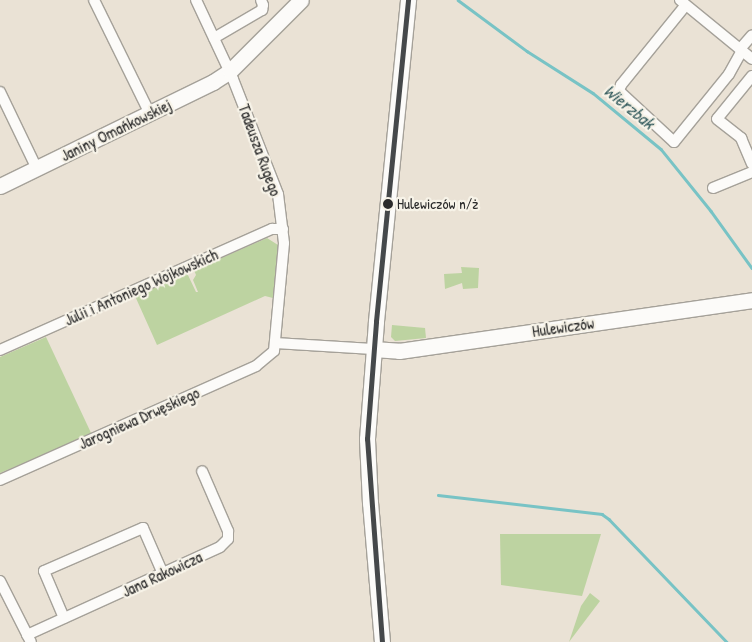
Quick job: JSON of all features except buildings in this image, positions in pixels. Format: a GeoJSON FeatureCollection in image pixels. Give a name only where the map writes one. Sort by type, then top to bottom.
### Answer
{"type":"FeatureCollection","features":[{"type":"Feature","properties":{"kind":"street"},"geometry":{"type":"LineString","coordinates":[[94,0],[150,114]]}},
{"type":"Feature","properties":{"kind":"street"},"geometry":{"type":"LineString","coordinates":[[196,0],[230,71]]}},
{"type":"Feature","properties":{"kind":"street"},"geometry":{"type":"LineString","coordinates":[[214,38],[262,10],[261,0]]}},
{"type":"Feature","properties":{"kind":"street","name":"Janiny Omańkowskiej"},"geometry":{"type":"LineString","coordinates":[[0,186],[199,90],[230,71],[301,0]]}},
{"type":"Feature","properties":{"kind":"street"},"geometry":{"type":"LineString","coordinates":[[382,642],[367,439],[408,0]]}},
{"type":"Feature","properties":{"kind":"street"},"geometry":{"type":"LineString","coordinates":[[752,35],[741,50],[729,74],[674,142],[619,91],[621,85],[683,3],[741,50],[752,58]]}},
{"type":"Feature","properties":{"kind":"street","name":"Tadeusza Rugego"},"geometry":{"type":"LineString","coordinates":[[230,71],[278,194],[284,243],[274,347]]}},
{"type":"Feature","properties":{"kind":"street"},"geometry":{"type":"LineString","coordinates":[[752,76],[717,119],[740,138],[752,164]]}},
{"type":"Feature","properties":{"kind":"street"},"geometry":{"type":"LineString","coordinates":[[0,92],[37,169]]}},
{"type":"Feature","properties":{"kind":"street"},"geometry":{"type":"LineString","coordinates":[[713,188],[752,172]]}},
{"type":"Feature","properties":{"kind":"street","name":"Julii i Antoniego Wojkowskich"},"geometry":{"type":"LineString","coordinates":[[0,350],[272,229],[282,229]]}},
{"type":"Feature","properties":{"kind":"street","name":"Hulewiczów"},"geometry":{"type":"LineString","coordinates":[[374,349],[399,351],[752,300]]}},
{"type":"Feature","properties":{"kind":"street"},"geometry":{"type":"LineString","coordinates":[[274,347],[336,346],[374,349]]}},
{"type":"Feature","properties":{"kind":"street","name":"Jarogniewa Drwęskiego"},"geometry":{"type":"LineString","coordinates":[[0,480],[256,366],[274,347]]}},
{"type":"Feature","properties":{"kind":"street","name":"Jana Rakowicza"},"geometry":{"type":"LineString","coordinates":[[29,638],[64,618],[220,547],[228,539],[228,531],[202,471]]}},
{"type":"Feature","properties":{"kind":"street"},"geometry":{"type":"LineString","coordinates":[[64,618],[44,571],[143,528],[163,574]]}},
{"type":"Feature","properties":{"kind":"street"},"geometry":{"type":"LineString","coordinates":[[0,581],[29,638]]}},
{"type":"Feature","properties":{"kind":"green space"},"geometry":{"type":"Polygon","coordinates":[[[267,238],[278,245],[273,298],[265,296],[157,345],[135,296],[187,273],[196,292],[198,292],[193,280],[196,275],[194,270],[267,238]]]}},
{"type":"Feature","properties":{"kind":"green space"},"geometry":{"type":"Polygon","coordinates":[[[461,267],[479,268],[478,288],[463,289],[462,283],[445,289],[444,274],[462,273],[461,267]]]}},
{"type":"Feature","properties":{"kind":"green space"},"geometry":{"type":"Polygon","coordinates":[[[392,325],[425,328],[426,338],[395,341],[391,337],[392,325]]]}},
{"type":"Feature","properties":{"kind":"green space"},"geometry":{"type":"Polygon","coordinates":[[[46,337],[92,435],[0,473],[0,357],[46,337]]]}},
{"type":"Feature","properties":{"kind":"green space"},"geometry":{"type":"Polygon","coordinates":[[[500,534],[601,534],[582,596],[501,585],[500,534]]]}},
{"type":"Feature","properties":{"kind":"green space"},"geometry":{"type":"Polygon","coordinates":[[[590,593],[600,601],[569,642],[581,606],[590,593]]]}},
{"type":"Feature","properties":{"kind":"waterway","name":"Wierzbak"},"geometry":{"type":"LineString","coordinates":[[458,0],[527,51],[593,93],[661,149],[711,211],[752,268]]}},
{"type":"Feature","properties":{"kind":"waterway"},"geometry":{"type":"LineString","coordinates":[[438,495],[602,514],[609,519],[727,642]]}},
{"type":"Feature","properties":{"kind":"transit line"},"geometry":{"type":"LineString","coordinates":[[382,642],[367,439],[376,321],[408,0]]}},
{"type":"Feature","properties":{"kind":"place","name":"Hulewiczów n/ż"},"geometry":{"type":"Point","coordinates":[388,204]}}]}
